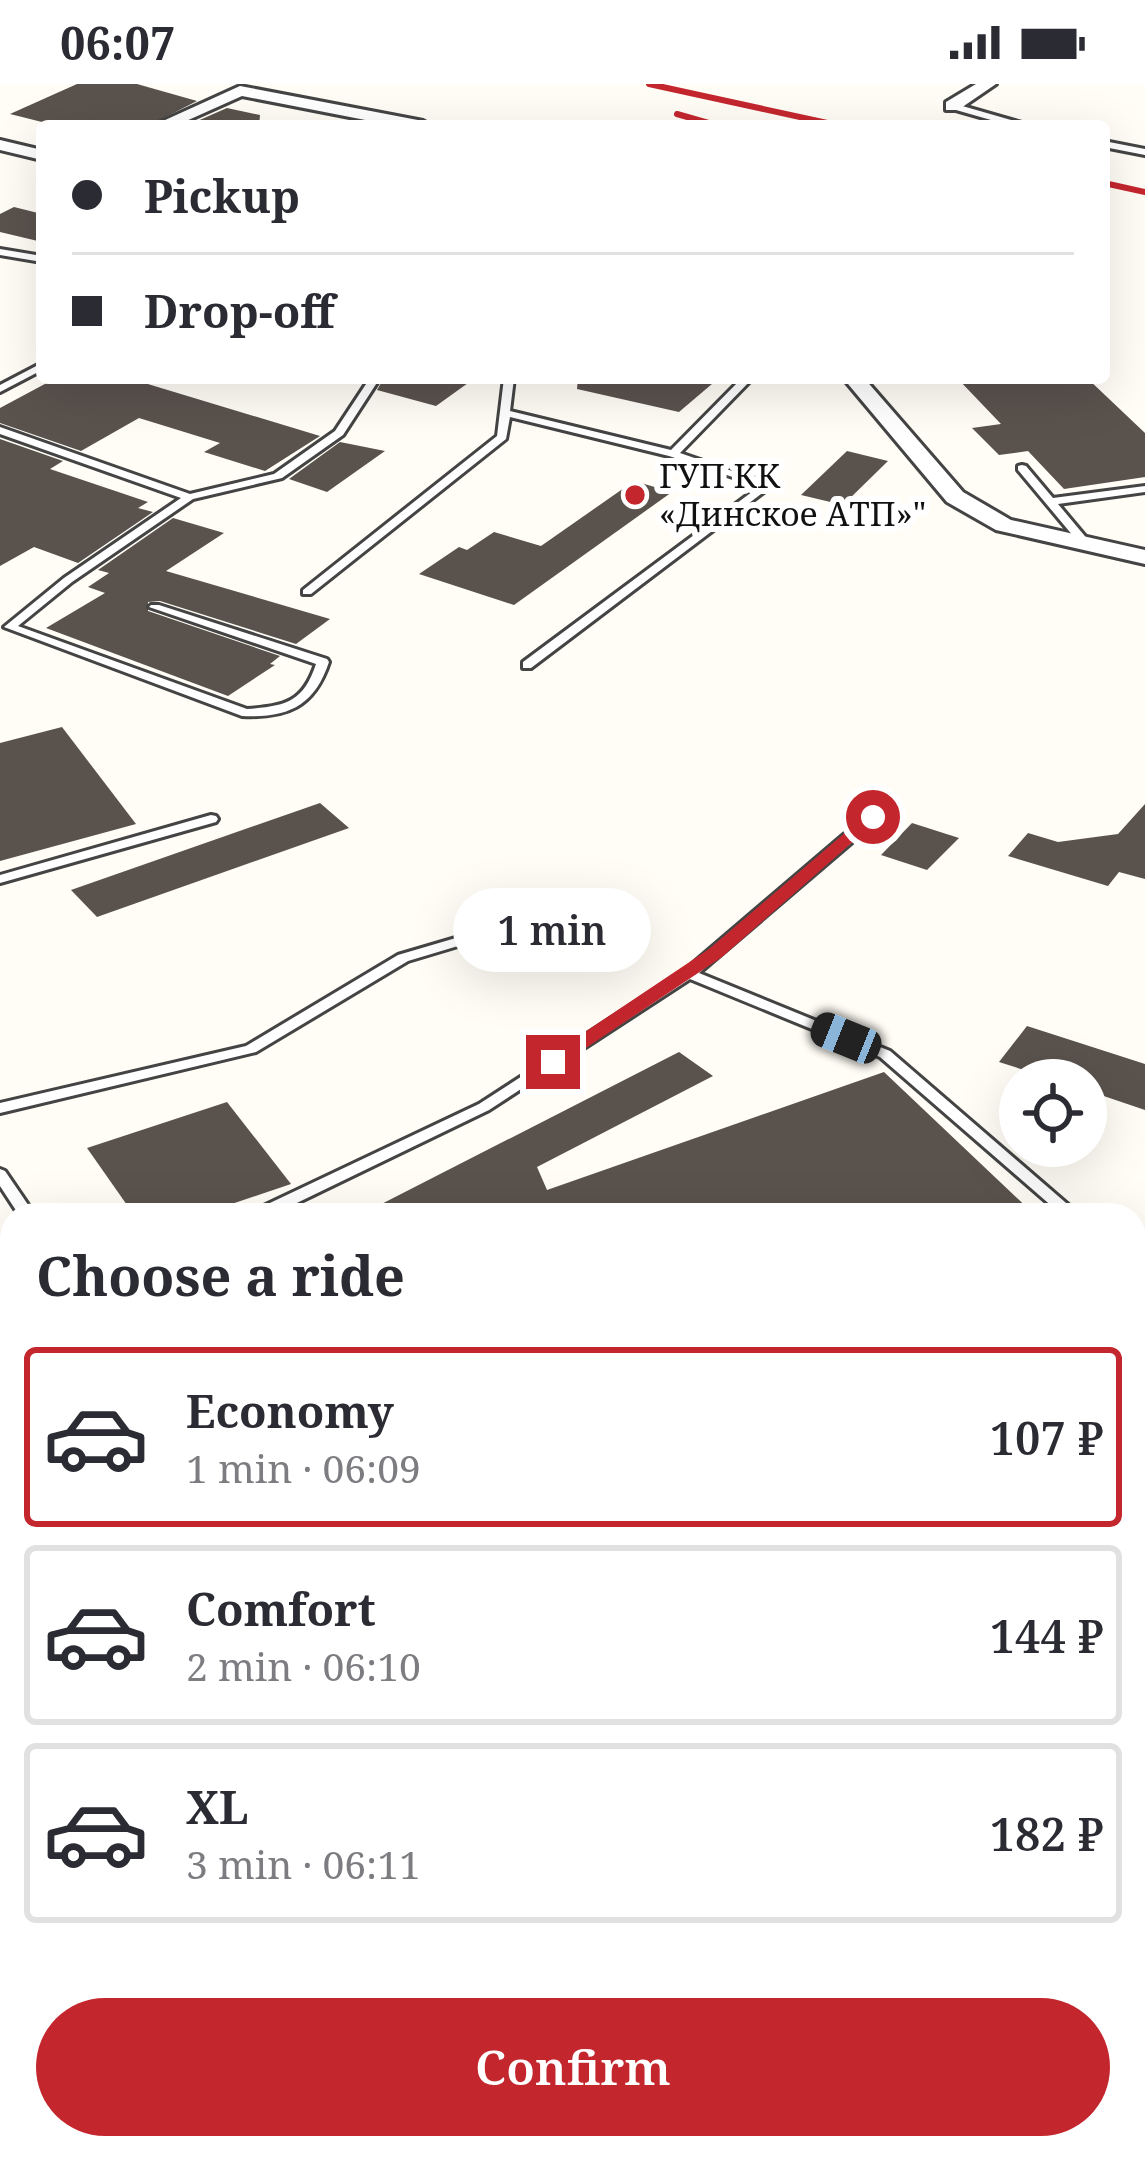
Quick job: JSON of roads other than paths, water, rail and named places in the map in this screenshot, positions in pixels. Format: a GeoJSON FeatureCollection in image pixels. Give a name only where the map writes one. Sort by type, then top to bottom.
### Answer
{"type":"FeatureCollection","features":[{"type":"Feature","properties":{"kind":"street"},"geometry":{"type":"LineString","coordinates":[[952,106],[988,84]]}},
{"type":"Feature","properties":{"kind":"street"},"geometry":{"type":"LineString","coordinates":[[174,120],[247,87],[396,120]]}},
{"type":"Feature","properties":{"kind":"street"},"geometry":{"type":"LineString","coordinates":[[0,145],[36,154]]}},
{"type":"Feature","properties":{"kind":"street"},"geometry":{"type":"LineString","coordinates":[[858,384],[955,497],[1004,525],[1145,557]]}},
{"type":"Feature","properties":{"kind":"lane"},"geometry":{"type":"LineString","coordinates":[[952,106],[1001,120]]}},
{"type":"Feature","properties":{"kind":"lane"},"geometry":{"type":"LineString","coordinates":[[1110,145],[1145,152]]}},
{"type":"Feature","properties":{"kind":"lane"},"geometry":{"type":"LineString","coordinates":[[0,252],[36,258]]}},
{"type":"Feature","properties":{"kind":"lane"},"geometry":{"type":"LineString","coordinates":[[0,389],[36,369]]}},
{"type":"Feature","properties":{"kind":"lane"},"geometry":{"type":"LineString","coordinates":[[155,607],[323,662],[316,689],[287,710],[246,713],[10,627],[68,580],[189,497],[278,476],[339,434],[371,384]]}},
{"type":"Feature","properties":{"kind":"lane"},"geometry":{"type":"LineString","coordinates":[[307,592],[502,437],[508,384]]}},
{"type":"Feature","properties":{"kind":"lane"},"geometry":{"type":"LineString","coordinates":[[673,454],[742,384]]}},
{"type":"Feature","properties":{"kind":"lane"},"geometry":{"type":"LineString","coordinates":[[505,413],[673,454],[768,484],[527,665]]}},
{"type":"Feature","properties":{"kind":"lane"},"geometry":{"type":"LineString","coordinates":[[0,430],[189,497]]}},
{"type":"Feature","properties":{"kind":"lane"},"geometry":{"type":"LineString","coordinates":[[1022,468],[1083,541]]}},
{"type":"Feature","properties":{"kind":"lane"},"geometry":{"type":"LineString","coordinates":[[1054,501],[1145,489]]}},
{"type":"Feature","properties":{"kind":"lane"},"geometry":{"type":"LineString","coordinates":[[284,1203],[484,1107],[689,974],[873,817]]}},
{"type":"Feature","properties":{"kind":"lane"},"geometry":{"type":"LineString","coordinates":[[0,879],[212,819]]}},
{"type":"Feature","properties":{"kind":"lane"},"geometry":{"type":"LineString","coordinates":[[0,1108],[251,1049],[403,958],[466,938],[539,926]]}},
{"type":"Feature","properties":{"kind":"lane"},"geometry":{"type":"LineString","coordinates":[[689,974],[885,1054],[1058,1203]]}},
{"type":"Feature","properties":{"kind":"lane"},"geometry":{"type":"LineString","coordinates":[[0,1174],[19,1203]]}},
{"type":"Feature","properties":{"kind":"railway"},"geometry":{"type":"LineString","coordinates":[[649,84],[814,120]]}},
{"type":"Feature","properties":{"kind":"railway"},"geometry":{"type":"LineString","coordinates":[[677,114],[698,120]]}},
{"type":"Feature","properties":{"kind":"railway"},"geometry":{"type":"LineString","coordinates":[[1110,184],[1145,192]]}},
{"type":"Feature","properties":{"kind":"place","name":"ГУП КК «Динское АТП»\""},"geometry":{"type":"Point","coordinates":[635,495]}}]}
